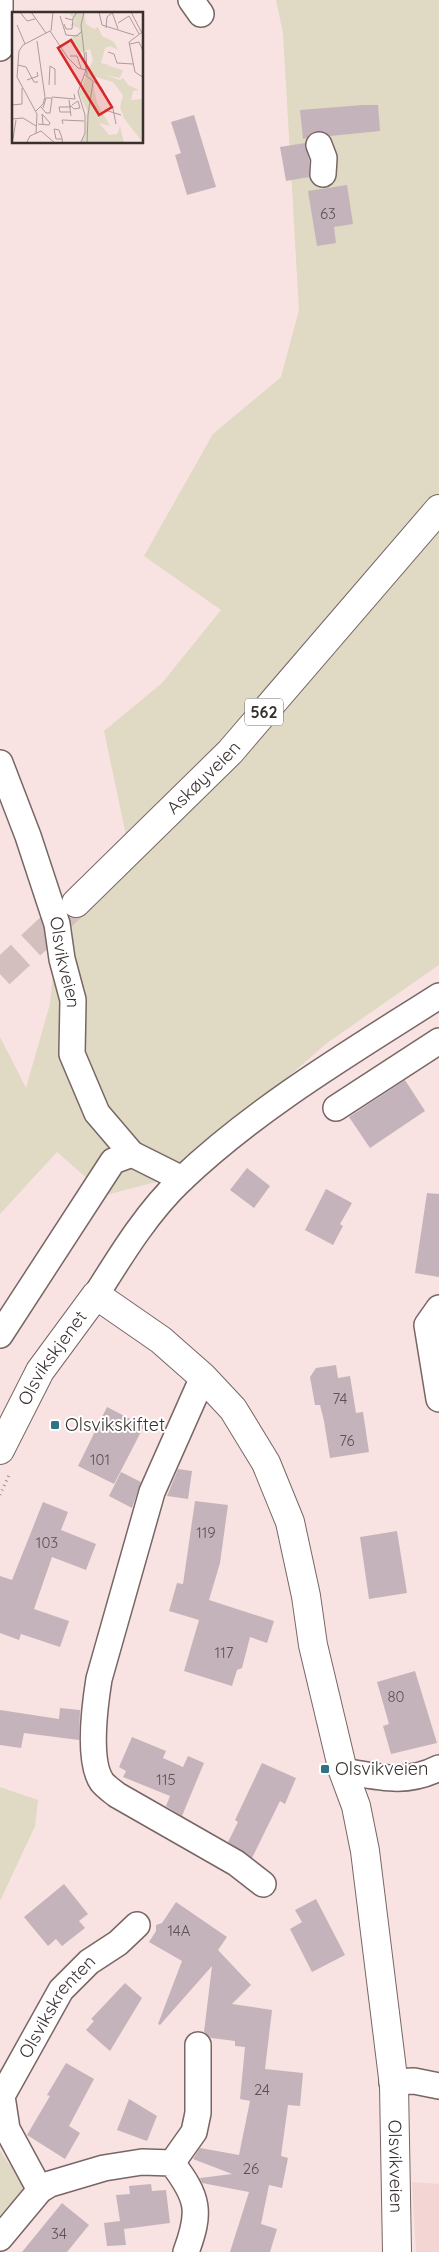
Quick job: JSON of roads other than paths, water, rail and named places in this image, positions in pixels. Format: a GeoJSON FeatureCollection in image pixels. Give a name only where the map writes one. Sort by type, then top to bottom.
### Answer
{"type":"FeatureCollection","features":[{"type":"Feature","properties":{"kind":"main road","name":"Askøyveien"},"geometry":{"type":"LineString","coordinates":[[76,903],[230,752],[439,508]]}},
{"type":"Feature","properties":{"kind":"main road","name":"Olsvikveien"},"geometry":{"type":"LineString","coordinates":[[96,1295],[161,1340],[203,1377],[233,1410],[266,1462],[290,1522],[306,1596],[312,1645],[343,1771],[356,1806],[365,1851],[392,2082],[397,2252]]}},
{"type":"Feature","properties":{"kind":"main road","name":"Olsvikskjenet"},"geometry":{"type":"LineString","coordinates":[[0,1450],[40,1370],[96,1295]]}},
{"type":"Feature","properties":{"kind":"street"},"geometry":{"type":"LineString","coordinates":[[0,0],[0,48]]}},
{"type":"Feature","properties":{"kind":"street"},"geometry":{"type":"LineString","coordinates":[[319,145],[324,158],[323,174]]}},
{"type":"Feature","properties":{"kind":"street","name":"Olsvikveien"},"geometry":{"type":"LineString","coordinates":[[0,763],[28,836],[57,924],[62,959],[73,1000],[72,1054],[97,1113],[132,1154],[182,1179]]}},
{"type":"Feature","properties":{"kind":"street"},"geometry":{"type":"LineString","coordinates":[[96,1295],[127,1246],[182,1179],[252,1121],[322,1070],[439,996]]}},
{"type":"Feature","properties":{"kind":"street"},"geometry":{"type":"LineString","coordinates":[[336,1108],[439,1041]]}},
{"type":"Feature","properties":{"kind":"street"},"geometry":{"type":"LineString","coordinates":[[0,1335],[113,1161],[132,1154]]}},
{"type":"Feature","properties":{"kind":"street"},"geometry":{"type":"LineString","coordinates":[[439,1308],[427,1325],[439,1399]]}},
{"type":"Feature","properties":{"kind":"street"},"geometry":{"type":"LineString","coordinates":[[203,1377],[152,1492],[110,1642],[94,1707],[95,1763],[102,1782],[116,1795],[236,1863],[264,1884]]}},
{"type":"Feature","properties":{"kind":"street"},"geometry":{"type":"LineString","coordinates":[[343,1771],[384,1779],[422,1776],[439,1768]]}},
{"type":"Feature","properties":{"kind":"street","name":"Olsvikskrenten"},"geometry":{"type":"LineString","coordinates":[[40,2190],[7,2129],[2,2096],[61,1990],[89,1962],[118,1942],[137,1925]]}},
{"type":"Feature","properties":{"kind":"street"},"geometry":{"type":"LineString","coordinates":[[172,2163],[194,2132],[198,2113],[198,2045]]}},
{"type":"Feature","properties":{"kind":"street"},"geometry":{"type":"LineString","coordinates":[[392,2082],[414,2081],[439,2086]]}},
{"type":"Feature","properties":{"kind":"street"},"geometry":{"type":"LineString","coordinates":[[0,2238],[40,2190],[50,2184],[104,2168],[142,2162],[172,2163],[184,2178],[197,2210],[196,2226],[186,2252]]}},
{"type":"Feature","properties":{"kind":"tunnel"},"geometry":{"type":"LineString","coordinates":[[0,974],[73,906]]}},
{"type":"Feature","properties":{"kind":"place","name":"Olsvikskiftet"},"geometry":{"type":"Point","coordinates":[55,1425]}},
{"type":"Feature","properties":{"kind":"place","name":"Olsvikveien"},"geometry":{"type":"Point","coordinates":[325,1769]}}]}
